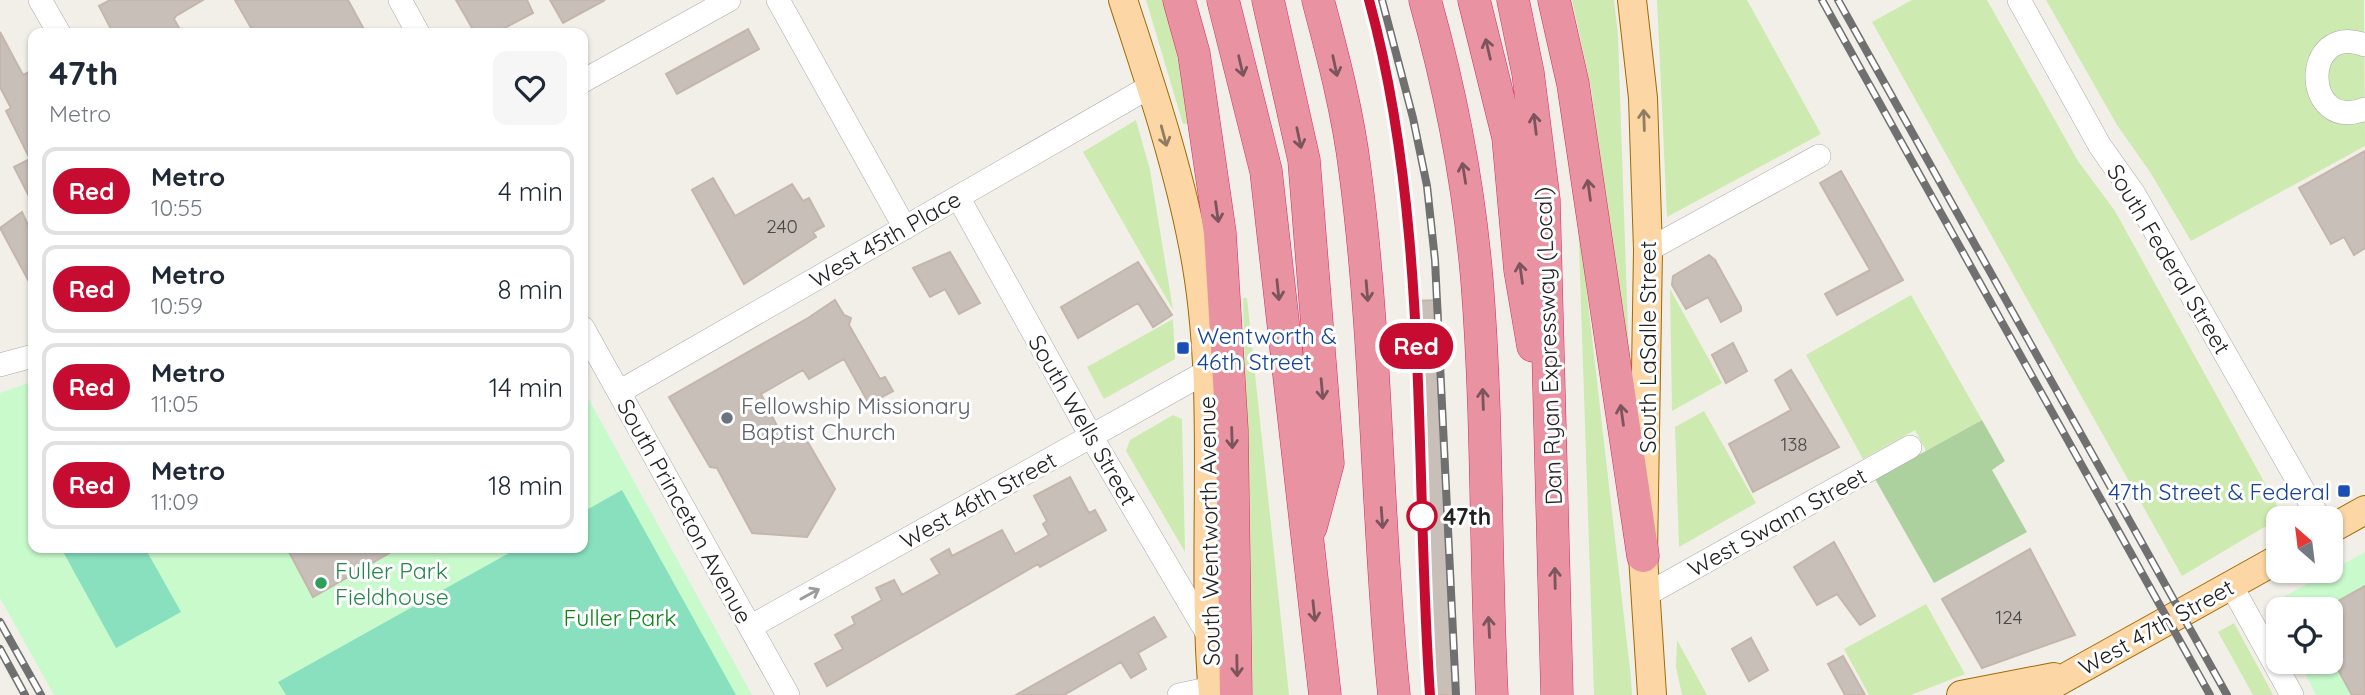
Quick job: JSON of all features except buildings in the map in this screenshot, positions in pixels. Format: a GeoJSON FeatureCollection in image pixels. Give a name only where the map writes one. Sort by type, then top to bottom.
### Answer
{"type":"FeatureCollection","features":[{"type":"Feature","properties":{"kind":"highway"},"geometry":{"type":"LineString","coordinates":[[1179,0],[1194,54],[1220,233],[1232,430],[1221,693]]}},
{"type":"Feature","properties":{"kind":"highway"},"geometry":{"type":"LineString","coordinates":[[1223,0],[1266,171],[1325,695]]}},
{"type":"Feature","properties":{"kind":"highway"},"geometry":{"type":"LineString","coordinates":[[1268,0],[1304,160],[1328,463],[1307,543]]}},
{"type":"Feature","properties":{"kind":"highway"},"geometry":{"type":"LineString","coordinates":[[1318,0],[1334,60],[1355,169],[1368,291],[1394,695]]}},
{"type":"Feature","properties":{"kind":"highway"},"geometry":{"type":"LineString","coordinates":[[1425,0],[1447,78],[1476,281],[1492,695]]}},
{"type":"Feature","properties":{"kind":"highway"},"geometry":{"type":"LineString","coordinates":[[1475,0],[1508,137],[1520,270],[1553,461]]}},
{"type":"Feature","properties":{"kind":"highway","name":"Dan Ryan Expressway (Local)"},"geometry":{"type":"LineString","coordinates":[[1513,0],[1528,73],[1544,200],[1558,695]]}},
{"type":"Feature","properties":{"kind":"highway"},"geometry":{"type":"LineString","coordinates":[[1554,0],[1573,84],[1643,556]]}},
{"type":"Feature","properties":{"kind":"main road","name":"South Wentworth Avenue"},"geometry":{"type":"LineString","coordinates":[[1123,0],[1151,86],[1194,245],[1206,372],[1211,641],[1221,693]]}},
{"type":"Feature","properties":{"kind":"main road","name":"South LaSalle Street"},"geometry":{"type":"LineString","coordinates":[[1632,0],[1643,98],[1648,250],[1643,556],[1652,695]]}},
{"type":"Feature","properties":{"kind":"main road"},"geometry":{"type":"LineString","coordinates":[[2343,522],[2365,510]]}},
{"type":"Feature","properties":{"kind":"main road","name":"West 47th Street"},"geometry":{"type":"LineString","coordinates":[[2034,695],[2266,566]]}},
{"type":"Feature","properties":{"kind":"main road"},"geometry":{"type":"LineString","coordinates":[[1962,695],[2070,674]]}},
{"type":"Feature","properties":{"kind":"street"},"geometry":{"type":"LineString","coordinates":[[40,0],[56,28]]}},
{"type":"Feature","properties":{"kind":"street"},"geometry":{"type":"LineString","coordinates":[[400,0],[415,28]]}},
{"type":"Feature","properties":{"kind":"street"},"geometry":{"type":"LineString","coordinates":[[588,78],[729,0]]}},
{"type":"Feature","properties":{"kind":"street"},"geometry":{"type":"LineString","coordinates":[[778,0],[905,228]]}},
{"type":"Feature","properties":{"kind":"street","name":"South Federal Street"},"geometry":{"type":"LineString","coordinates":[[2019,0],[2100,146],[2134,194],[2312,506]]}},
{"type":"Feature","properties":{"kind":"street"},"geometry":{"type":"LineString","coordinates":[[2365,45],[2350,41],[2334,46],[2322,56],[2315,78],[2325,101],[2337,110],[2357,112],[2365,108]]}},
{"type":"Feature","properties":{"kind":"street","name":"West 45th Place"},"geometry":{"type":"LineString","coordinates":[[619,392],[1151,86]]}},
{"type":"Feature","properties":{"kind":"street"},"geometry":{"type":"LineString","coordinates":[[1648,250],[1819,156]]}},
{"type":"Feature","properties":{"kind":"street","name":"South Wells Street"},"geometry":{"type":"LineString","coordinates":[[958,197],[1091,436],[1211,641]]}},
{"type":"Feature","properties":{"kind":"street","name":"South Princeton Avenue"},"geometry":{"type":"LineString","coordinates":[[588,337],[788,695]]}},
{"type":"Feature","properties":{"kind":"street"},"geometry":{"type":"LineString","coordinates":[[0,365],[28,357]]}},
{"type":"Feature","properties":{"kind":"street","name":"West 46th Street"},"geometry":{"type":"LineString","coordinates":[[750,628],[1206,372]]}},
{"type":"Feature","properties":{"kind":"street","name":"West Swann Street"},"geometry":{"type":"LineString","coordinates":[[1644,596],[1910,447]]}},
{"type":"Feature","properties":{"kind":"street"},"geometry":{"type":"LineString","coordinates":[[2231,585],[2292,695]]}},
{"type":"Feature","properties":{"kind":"street"},"geometry":{"type":"LineString","coordinates":[[1179,695],[1221,693]]}},
{"type":"Feature","properties":{"kind":"green space"},"geometry":{"type":"Polygon","coordinates":[[[1146,0],[1164,0],[1193,123],[1183,124],[1146,0]]]}},
{"type":"Feature","properties":{"kind":"green space"},"geometry":{"type":"Polygon","coordinates":[[[1572,0],[1614,0],[1618,35],[1630,391],[1625,390],[1592,93],[1572,0]]]}},
{"type":"Feature","properties":{"kind":"green space"},"geometry":{"type":"Polygon","coordinates":[[[1657,0],[1747,0],[1821,134],[1667,217],[1657,0]]]}},
{"type":"Feature","properties":{"kind":"green space"},"geometry":{"type":"Polygon","coordinates":[[[1912,0],[1987,0],[2078,161],[2115,211],[2277,506],[2266,506],[2266,526],[2182,576],[1872,22],[1912,0]]]}},
{"type":"Feature","properties":{"kind":"green space"},"geometry":{"type":"Polygon","coordinates":[[[2046,0],[2364,0],[2365,146],[2191,241],[2150,172],[2117,125],[2046,0]]]}},
{"type":"Feature","properties":{"kind":"green space"},"geometry":{"type":"Polygon","coordinates":[[[1136,120],[1150,170],[1173,310],[1083,152],[1136,120]]]}},
{"type":"Feature","properties":{"kind":"green space"},"geometry":{"type":"Polygon","coordinates":[[[1578,215],[1631,678],[1632,695],[1594,695],[1578,215]]]}},
{"type":"Feature","properties":{"kind":"green space"},"geometry":{"type":"Polygon","coordinates":[[[1670,289],[1722,383],[1672,411],[1670,289]]]}},
{"type":"Feature","properties":{"kind":"green space"},"geometry":{"type":"Polygon","coordinates":[[[1911,295],[1982,420],[1926,451],[1915,430],[1863,459],[1806,355],[1911,295]]]}},
{"type":"Feature","properties":{"kind":"green space"},"geometry":{"type":"Polygon","coordinates":[[[1243,298],[1247,298],[1289,695],[1253,695],[1243,298]]]}},
{"type":"Feature","properties":{"kind":"green space"},"geometry":{"type":"Polygon","coordinates":[[[1173,319],[1175,359],[1104,399],[1087,367],[1173,319]]]}},
{"type":"Feature","properties":{"kind":"green space","name":"Fuller Park"},"geometry":{"type":"Polygon","coordinates":[[[28,383],[28,553],[588,553],[588,398],[752,695],[54,695],[0,598],[0,393],[28,383]]]}},
{"type":"Feature","properties":{"kind":"green space"},"geometry":{"type":"Polygon","coordinates":[[[1704,411],[1756,503],[1679,547],[1675,427],[1704,411]]]}},
{"type":"Feature","properties":{"kind":"green space"},"geometry":{"type":"Polygon","coordinates":[[[1173,415],[1182,419],[1185,552],[1126,451],[1130,440],[1173,415]]]}},
{"type":"Feature","properties":{"kind":"green space"},"geometry":{"type":"Polygon","coordinates":[[[1982,420],[2005,461],[1992,470],[2027,532],[1934,583],[1875,479],[1982,420]]]}},
{"type":"Feature","properties":{"kind":"green space"},"geometry":{"type":"Polygon","coordinates":[[[622,490],[736,695],[286,695],[278,682],[509,553],[588,553],[588,509],[622,490]]]}},
{"type":"Feature","properties":{"kind":"green space"},"geometry":{"type":"Polygon","coordinates":[[[2365,552],[2365,695],[2316,695],[2305,674],[2343,674],[2343,597],[2283,597],[2309,583],[2343,583],[2343,564],[2365,552]]]}},
{"type":"Feature","properties":{"kind":"green space"},"geometry":{"type":"Polygon","coordinates":[[[64,553],[148,553],[181,612],[116,648],[64,553]]]}},
{"type":"Feature","properties":{"kind":"green space"},"geometry":{"type":"Polygon","coordinates":[[[1926,604],[1965,674],[1911,695],[1869,695],[1844,649],[1926,604]]]}},
{"type":"Feature","properties":{"kind":"green space"},"geometry":{"type":"Polygon","coordinates":[[[2234,623],[2273,695],[2253,695],[2218,632],[2234,623]]]}},
{"type":"Feature","properties":{"kind":"green space"},"geometry":{"type":"Polygon","coordinates":[[[1677,640],[1707,695],[1682,695],[1676,667],[1677,640]]]}},
{"type":"Feature","properties":{"kind":"railway"},"geometry":{"type":"LineString","coordinates":[[1369,0],[1388,84],[1402,170],[1411,257],[1430,695]]}},
{"type":"Feature","properties":{"kind":"railway"},"geometry":{"type":"LineString","coordinates":[[1382,0],[1413,118],[1427,186],[1435,260],[1456,695]]}},
{"type":"Feature","properties":{"kind":"railway"},"geometry":{"type":"LineString","coordinates":[[1822,0],[2210,695]]}},
{"type":"Feature","properties":{"kind":"railway"},"geometry":{"type":"LineString","coordinates":[[1838,0],[2227,695]]}},
{"type":"Feature","properties":{"kind":"railway"},"geometry":{"type":"LineString","coordinates":[[0,622],[41,695]]}},
{"type":"Feature","properties":{"kind":"railway"},"geometry":{"type":"LineString","coordinates":[[0,649],[25,695]]}},
{"type":"Feature","properties":{"kind":"metro line","name":"Red"},"geometry":{"type":"LineString","coordinates":[[1369,0],[1394,113],[1413,299],[1430,695]]}},
{"type":"Feature","properties":{"kind":"place","name":"Wentworth & 46th Street"},"geometry":{"type":"Point","coordinates":[1183,348]}},
{"type":"Feature","properties":{"kind":"place","name":"Fellowship Missionary Baptist Church"},"geometry":{"type":"Point","coordinates":[727,418]}},
{"type":"Feature","properties":{"kind":"place","name":"47th Street & Federal"},"geometry":{"type":"Point","coordinates":[2344,491]}},
{"type":"Feature","properties":{"kind":"place","name":"47th"},"geometry":{"type":"Point","coordinates":[1422,516]}},
{"type":"Feature","properties":{"kind":"place","name":"Fuller Park Fieldhouse"},"geometry":{"type":"Point","coordinates":[321,583]}}]}
